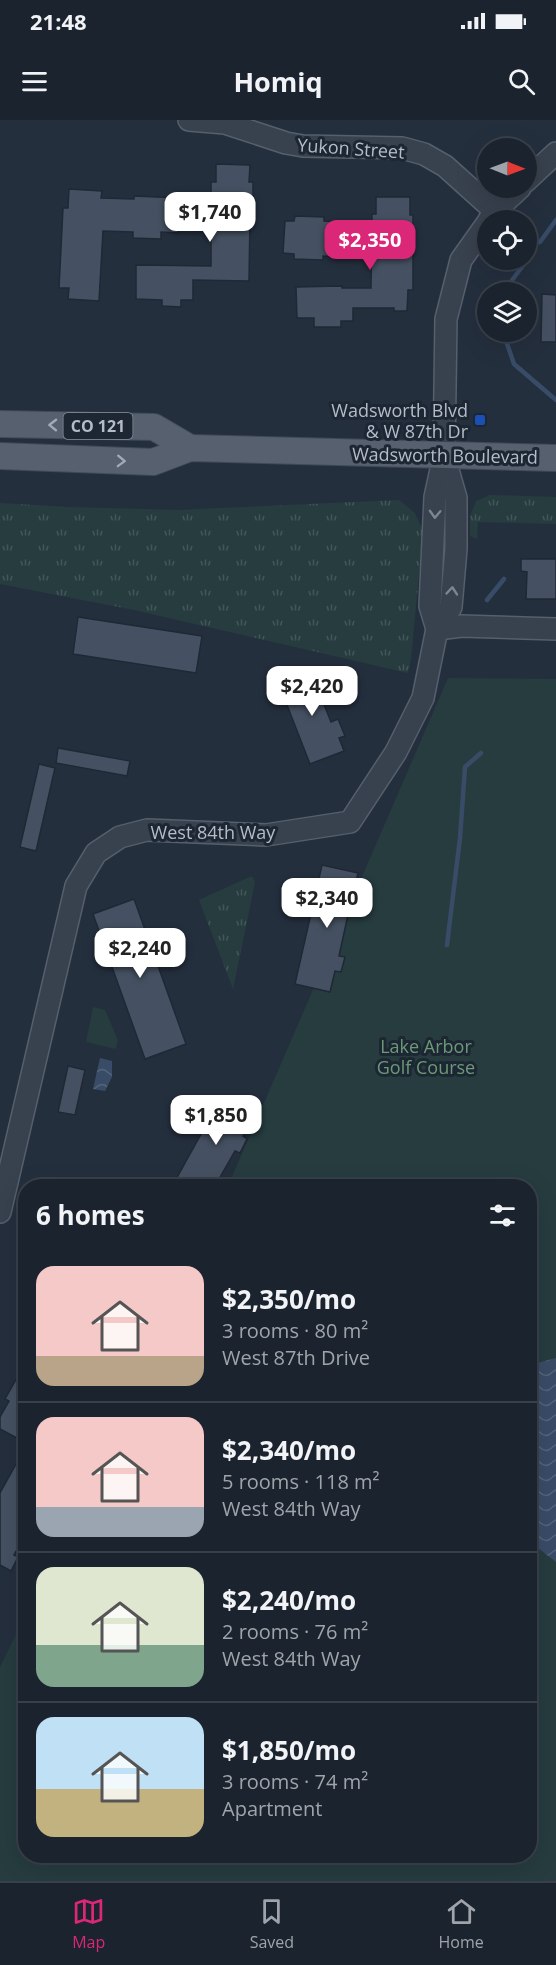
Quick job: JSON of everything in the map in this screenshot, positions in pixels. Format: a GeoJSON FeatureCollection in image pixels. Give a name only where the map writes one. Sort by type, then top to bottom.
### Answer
{"type":"FeatureCollection","features":[{"type":"Feature","properties":{"kind":"main road","name":"Wadsworth Boulevard"},"geometry":{"type":"LineString","coordinates":[[0,424],[154,427],[190,448]]}},
{"type":"Feature","properties":{"kind":"main road","name":"Wadsworth Boulevard"},"geometry":{"type":"LineString","coordinates":[[0,456],[153,462],[190,448],[556,458]]}},
{"type":"Feature","properties":{"kind":"street","name":"Yukon Street"},"geometry":{"type":"LineString","coordinates":[[189,120],[225,123],[286,143],[303,146],[402,148],[424,154],[445,166],[483,210]]}},
{"type":"Feature","properties":{"kind":"street"},"geometry":{"type":"LineString","coordinates":[[537,171],[556,153]]}},
{"type":"Feature","properties":{"kind":"street","name":"West 84th Way"},"geometry":{"type":"LineString","coordinates":[[498,210],[510,198]]}},
{"type":"Feature","properties":{"kind":"street","name":"West 84th Way"},"geometry":{"type":"LineString","coordinates":[[0,1212],[76,886],[96,853],[120,837],[147,830],[266,835],[350,822],[396,752],[423,698],[437,629],[430,606],[435,497],[444,456],[446,319],[461,260],[477,237]]}},
{"type":"Feature","properties":{"kind":"street"},"geometry":{"type":"LineString","coordinates":[[437,629],[462,626],[556,629]]}},
{"type":"Feature","properties":{"kind":"green space"},"geometry":{"type":"Polygon","coordinates":[[[490,495],[556,497],[556,524],[478,522],[477,539],[470,536],[470,516],[476,501],[490,495]]]}},
{"type":"Feature","properties":{"kind":"green space"},"geometry":{"type":"Polygon","coordinates":[[[399,500],[415,513],[423,531],[408,673],[134,610],[0,584],[0,503],[178,510],[399,500]]]}},
{"type":"Feature","properties":{"kind":"green space","name":"Lake Arbor Golf Course"},"geometry":{"type":"Polygon","coordinates":[[[448,678],[556,679],[556,1881],[0,1881],[0,1667],[18,1630],[18,1863],[537,1863],[537,1179],[231,1179],[448,678]]]}},
{"type":"Feature","properties":{"kind":"green space"},"geometry":{"type":"Polygon","coordinates":[[[252,876],[255,882],[233,989],[199,900],[252,876]]]}},
{"type":"Feature","properties":{"kind":"green space"},"geometry":{"type":"Polygon","coordinates":[[[93,1007],[105,1010],[118,1040],[116,1049],[86,1042],[93,1007]]]}},
{"type":"Feature","properties":{"kind":"water"},"geometry":{"type":"Polygon","coordinates":[[[100,1058],[112,1061],[112,1077],[105,1091],[93,1089],[100,1058]]]}},
{"type":"Feature","properties":{"kind":"water"},"geometry":{"type":"Polygon","coordinates":[[[556,1358],[556,1562],[537,1547],[537,1363],[556,1358]]]}},
{"type":"Feature","properties":{"kind":"building"},"geometry":{"type":"Polygon","coordinates":[[[216,164],[250,165],[249,182],[253,182],[253,218],[250,218],[249,281],[193,280],[193,300],[181,300],[181,307],[162,306],[162,300],[136,299],[136,265],[211,266],[211,182],[216,182],[216,164]]]}},
{"type":"Feature","properties":{"kind":"building"},"geometry":{"type":"Polygon","coordinates":[[[69,189],[102,191],[101,198],[134,199],[134,196],[180,198],[178,233],[161,232],[161,239],[133,238],[133,232],[103,231],[99,301],[68,299],[69,288],[59,288],[63,208],[68,208],[69,189]]]}},
{"type":"Feature","properties":{"kind":"building"},"geometry":{"type":"Polygon","coordinates":[[[376,197],[410,197],[410,215],[413,215],[413,290],[408,290],[407,311],[394,311],[394,308],[353,308],[353,321],[341,321],[341,327],[314,327],[314,318],[297,318],[296,287],[371,288],[372,214],[376,214],[376,197]]]}},
{"type":"Feature","properties":{"kind":"building"},"geometry":{"type":"Polygon","coordinates":[[[295,216],[324,217],[324,221],[341,222],[339,257],[323,256],[323,260],[294,259],[294,254],[283,253],[285,221],[294,221],[295,216]]]}},
{"type":"Feature","properties":{"kind":"building"},"geometry":{"type":"Polygon","coordinates":[[[542,294],[556,295],[556,342],[541,342],[542,294]]]}},
{"type":"Feature","properties":{"kind":"building"},"geometry":{"type":"Polygon","coordinates":[[[521,559],[556,559],[556,599],[526,599],[527,572],[521,571],[521,559]]]}},
{"type":"Feature","properties":{"kind":"building"},"geometry":{"type":"Polygon","coordinates":[[[78,617],[202,636],[196,673],[73,654],[78,617]]]}},
{"type":"Feature","properties":{"kind":"building"},"geometry":{"type":"Polygon","coordinates":[[[310,669],[315,682],[320,680],[326,695],[321,697],[331,722],[338,719],[345,736],[339,738],[344,751],[310,764],[278,682],[310,669]]]}},
{"type":"Feature","properties":{"kind":"building"},"geometry":{"type":"Polygon","coordinates":[[[58,748],[130,761],[127,776],[56,763],[58,748]]]}},
{"type":"Feature","properties":{"kind":"building"},"geometry":{"type":"Polygon","coordinates":[[[39,764],[55,768],[36,851],[20,847],[39,764]]]}},
{"type":"Feature","properties":{"kind":"building"},"geometry":{"type":"Polygon","coordinates":[[[322,865],[358,873],[353,895],[358,896],[355,911],[349,910],[339,956],[345,957],[341,972],[335,971],[330,992],[295,984],[322,865]]]}},
{"type":"Feature","properties":{"kind":"building"},"geometry":{"type":"Polygon","coordinates":[[[134,899],[186,1044],[145,1059],[93,914],[134,899]]]}},
{"type":"Feature","properties":{"kind":"building"},"geometry":{"type":"Polygon","coordinates":[[[68,1066],[85,1070],[75,1115],[58,1112],[68,1066]]]}},
{"type":"Feature","properties":{"kind":"building"},"geometry":{"type":"Polygon","coordinates":[[[221,1098],[254,1116],[243,1136],[247,1139],[240,1153],[235,1151],[219,1179],[176,1179],[221,1098]]]}},
{"type":"Feature","properties":{"kind":"building"},"geometry":{"type":"Polygon","coordinates":[[[18,1376],[18,1439],[0,1429],[0,1417],[9,1401],[5,1399],[18,1376]]]}},
{"type":"Feature","properties":{"kind":"building"},"geometry":{"type":"Polygon","coordinates":[[[18,1460],[18,1548],[14,1555],[18,1557],[11,1571],[0,1565],[0,1493],[18,1460]]]}},
{"type":"Feature","properties":{"kind":"waterway"},"geometry":{"type":"LineString","coordinates":[[540,242],[556,220]]}},
{"type":"Feature","properties":{"kind":"waterway"},"geometry":{"type":"LineString","coordinates":[[511,282],[520,270]]}},
{"type":"Feature","properties":{"kind":"waterway"},"geometry":{"type":"LineString","coordinates":[[506,342],[514,364],[556,400]]}},
{"type":"Feature","properties":{"kind":"waterway"},"geometry":{"type":"LineString","coordinates":[[487,600],[504,579]]}},
{"type":"Feature","properties":{"kind":"waterway"},"geometry":{"type":"LineString","coordinates":[[447,945],[460,838],[465,767],[481,753]]}},
{"type":"Feature","properties":{"kind":"place","name":"Wadsworth Blvd & W 87th Dr"},"geometry":{"type":"Point","coordinates":[480,420]}}]}
